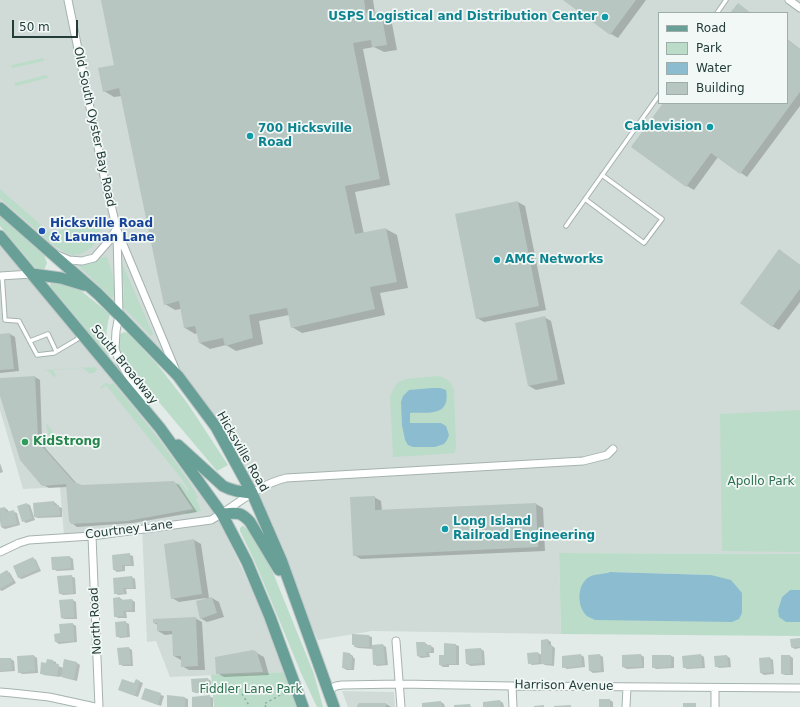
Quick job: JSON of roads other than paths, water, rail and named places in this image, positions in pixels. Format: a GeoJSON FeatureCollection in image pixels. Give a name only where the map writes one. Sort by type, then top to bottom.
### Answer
{"type":"FeatureCollection","features":[{"type":"Feature","properties":{"kind":"main road","name":"Hicksville Road"},"geometry":{"type":"LineString","coordinates":[[0,208],[98,294],[119,315],[178,376],[216,427],[252,493],[282,562],[334,707]]}},
{"type":"Feature","properties":{"kind":"main road","name":"South Broadway"},"geometry":{"type":"LineString","coordinates":[[0,236],[160,428],[222,514]]}},
{"type":"Feature","properties":{"kind":"main road"},"geometry":{"type":"LineString","coordinates":[[32,274],[61,278],[87,285]]}},
{"type":"Feature","properties":{"kind":"main road"},"geometry":{"type":"LineString","coordinates":[[160,428],[222,486],[237,492],[252,493]]}},
{"type":"Feature","properties":{"kind":"main road"},"geometry":{"type":"LineString","coordinates":[[293,591],[250,522],[244,516],[236,513],[222,514],[247,562],[270,617],[302,707]]}},
{"type":"Feature","properties":{"kind":"street","name":"Old South Oyster Bay Road"},"geometry":{"type":"LineString","coordinates":[[68,0],[104,176],[117,230],[178,376]]}},
{"type":"Feature","properties":{"kind":"street"},"geometry":{"type":"LineString","coordinates":[[789,0],[800,8]]}},
{"type":"Feature","properties":{"kind":"street","name":"Old South Oyster Bay Road"},"geometry":{"type":"LineString","coordinates":[[117,230],[119,315],[115,349],[119,360],[160,428]]}},
{"type":"Feature","properties":{"kind":"street"},"geometry":{"type":"LineString","coordinates":[[51,253],[69,260],[82,261],[94,258],[117,230]]}},
{"type":"Feature","properties":{"kind":"street"},"geometry":{"type":"LineString","coordinates":[[1,276],[32,274]]}},
{"type":"Feature","properties":{"kind":"street","name":"Courtney Lane"},"geometry":{"type":"LineString","coordinates":[[0,552],[19,542],[29,540],[92,536],[211,520],[252,493],[276,481],[286,478],[583,460],[607,455],[612,449]]}},
{"type":"Feature","properties":{"kind":"street","name":"North Road"},"geometry":{"type":"LineString","coordinates":[[92,536],[99,707]]}},
{"type":"Feature","properties":{"kind":"street"},"geometry":{"type":"LineString","coordinates":[[396,641],[401,707]]}},
{"type":"Feature","properties":{"kind":"street","name":"Harrison Avenue"},"geometry":{"type":"LineString","coordinates":[[328,690],[342,685],[400,684],[800,688]]}},
{"type":"Feature","properties":{"kind":"street"},"geometry":{"type":"LineString","coordinates":[[512,686],[512,707]]}},
{"type":"Feature","properties":{"kind":"street"},"geometry":{"type":"LineString","coordinates":[[626,707],[627,687]]}},
{"type":"Feature","properties":{"kind":"street"},"geometry":{"type":"LineString","coordinates":[[715,688],[715,707]]}},
{"type":"Feature","properties":{"kind":"street"},"geometry":{"type":"LineString","coordinates":[[0,692],[49,696],[95,707]]}},
{"type":"Feature","properties":{"kind":"lane"},"geometry":{"type":"LineString","coordinates":[[718,12],[726,0]]}},
{"type":"Feature","properties":{"kind":"lane"},"geometry":{"type":"LineString","coordinates":[[566,226],[658,96]]}},
{"type":"Feature","properties":{"kind":"lane"},"geometry":{"type":"LineString","coordinates":[[585,199],[644,243],[662,219],[602,175]]}},
{"type":"Feature","properties":{"kind":"lane"},"geometry":{"type":"LineString","coordinates":[[1,276],[5,320],[19,321],[37,355],[54,353],[83,335]]}},
{"type":"Feature","properties":{"kind":"lane"},"geometry":{"type":"LineString","coordinates":[[30,341],[48,334],[56,351]]}},
{"type":"Feature","properties":{"kind":"water"},"geometry":{"type":"Polygon","coordinates":[[[432,388],[446,390],[447,399],[445,405],[442,409],[437,411],[410,413],[410,423],[441,423],[446,426],[449,435],[444,444],[435,447],[413,447],[408,445],[405,440],[402,425],[401,402],[403,396],[409,390],[432,388]]]}},
{"type":"Feature","properties":{"kind":"water"},"geometry":{"type":"Polygon","coordinates":[[[610,572],[711,575],[731,580],[742,593],[742,613],[739,619],[732,622],[595,620],[588,617],[582,610],[580,590],[585,580],[589,577],[610,572]]]}},
{"type":"Feature","properties":{"kind":"water"},"geometry":{"type":"Polygon","coordinates":[[[790,590],[800,590],[800,622],[786,622],[779,617],[778,610],[782,597],[790,590]]]}},
{"type":"Feature","properties":{"kind":"place","name":"USPS Logistical and Distribution Center"},"geometry":{"type":"Point","coordinates":[605,17]}},
{"type":"Feature","properties":{"kind":"place","name":"Cablevision"},"geometry":{"type":"Point","coordinates":[710,127]}},
{"type":"Feature","properties":{"kind":"place","name":"700 Hicksville Road"},"geometry":{"type":"Point","coordinates":[250,136]}},
{"type":"Feature","properties":{"kind":"place","name":"Hicksville Road & Lauman Lane"},"geometry":{"type":"Point","coordinates":[42,231]}},
{"type":"Feature","properties":{"kind":"place","name":"AMC Networks"},"geometry":{"type":"Point","coordinates":[497,260]}},
{"type":"Feature","properties":{"kind":"place","name":"KidStrong"},"geometry":{"type":"Point","coordinates":[25,442]}},
{"type":"Feature","properties":{"kind":"place","name":"Long Island Railroad Engineering"},"geometry":{"type":"Point","coordinates":[445,529]}},
{"type":"Feature","properties":{"kind":"park label","name":"Apollo Park"},"geometry":{"type":"Point","coordinates":[761,482]}},
{"type":"Feature","properties":{"kind":"park label","name":"Fiddler Lane Park"},"geometry":{"type":"Point","coordinates":[251,690]}}]}
